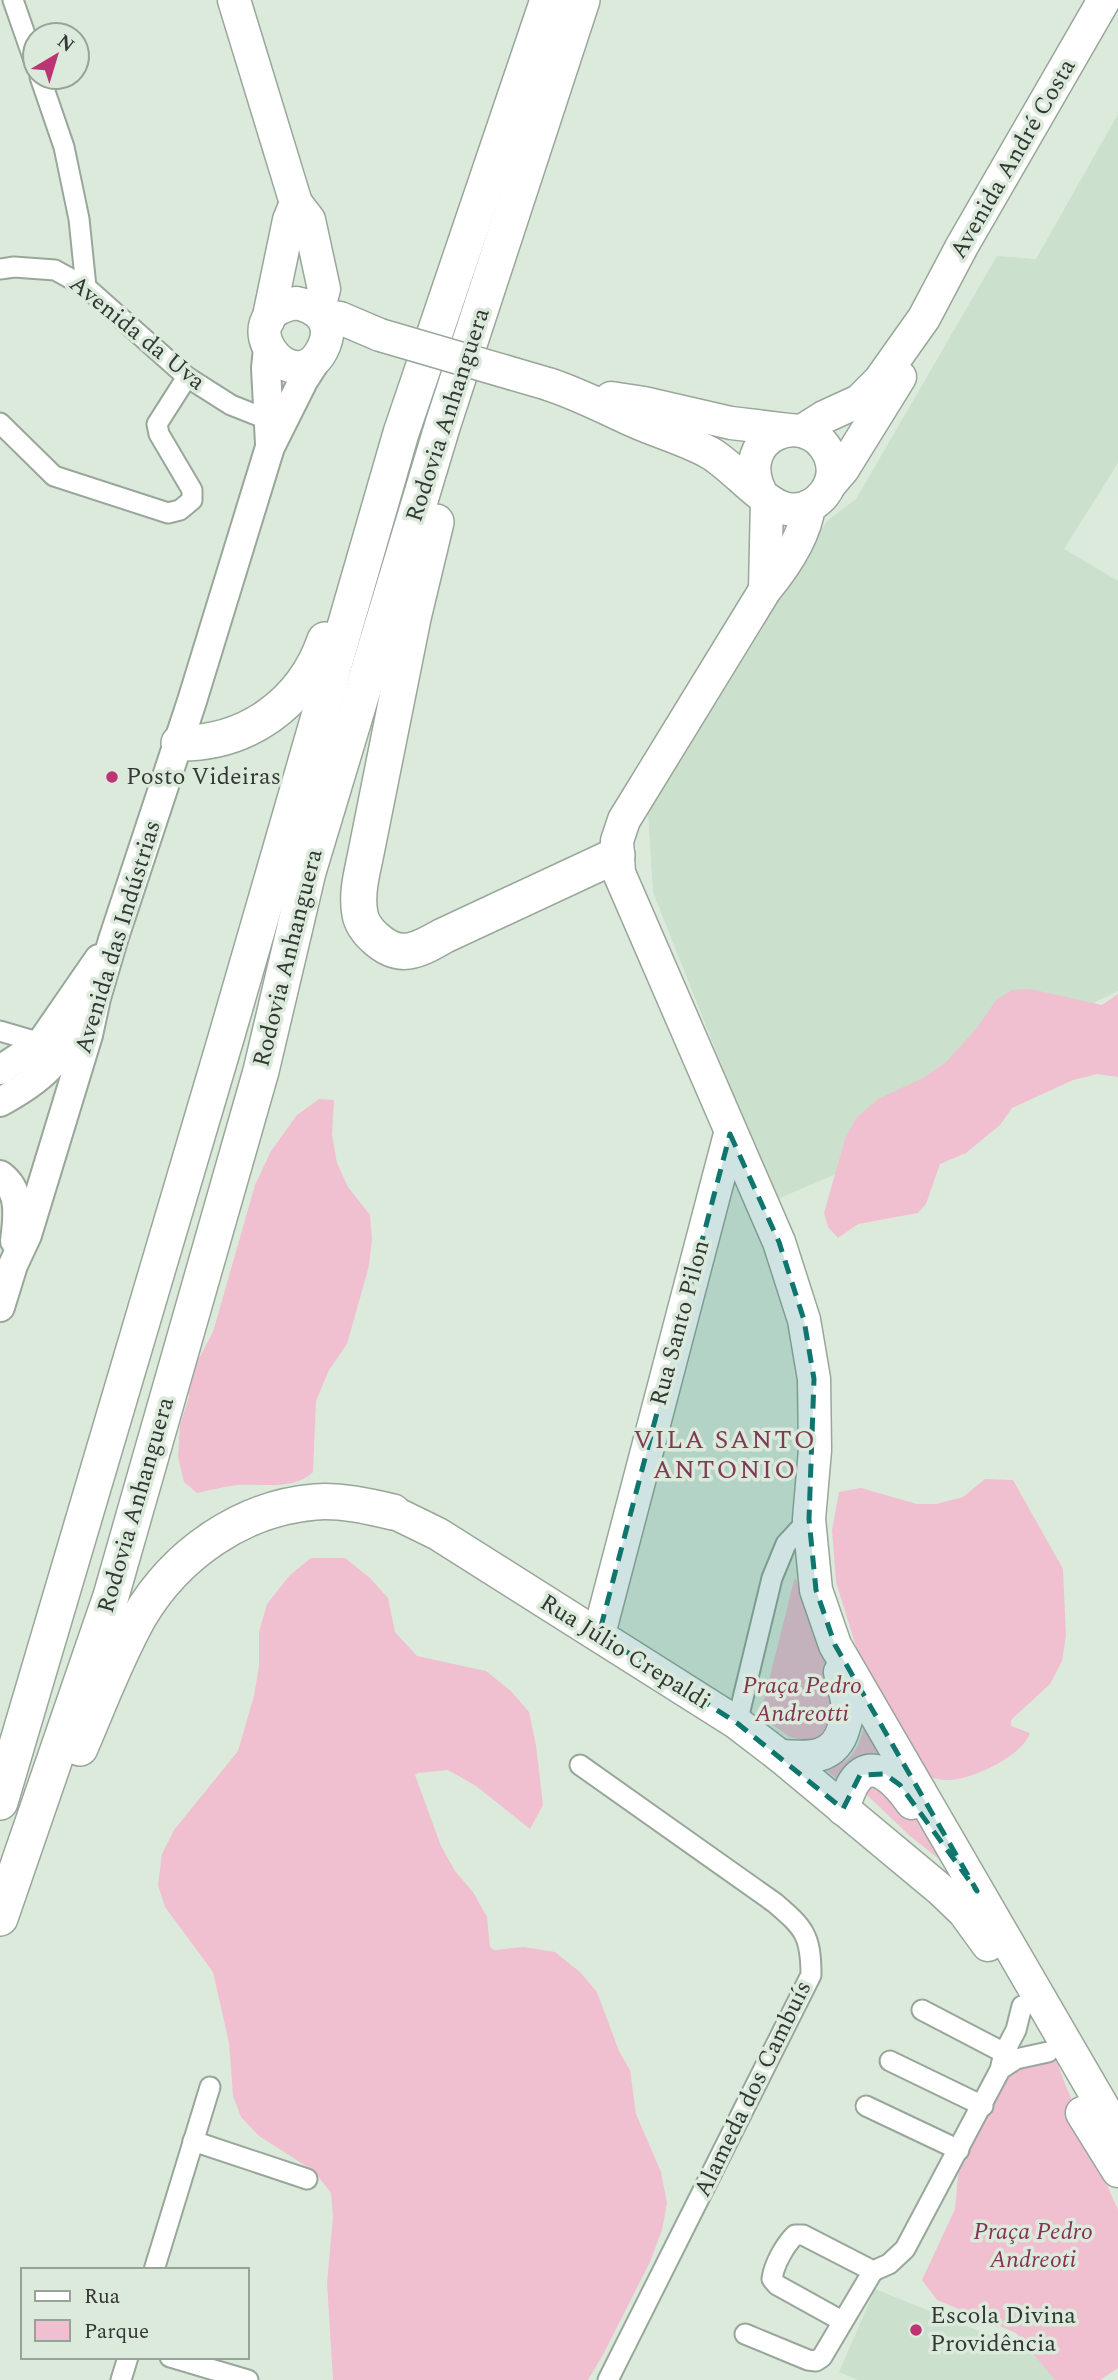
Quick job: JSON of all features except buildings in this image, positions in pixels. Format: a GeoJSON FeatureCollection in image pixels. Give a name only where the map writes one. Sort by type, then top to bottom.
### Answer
{"type":"FeatureCollection","features":[{"type":"Feature","properties":{"kind":"highway","name":"Rodovia Anhanguera"},"geometry":{"type":"LineString","coordinates":[[0,1802],[401,433],[548,0]]}},
{"type":"Feature","properties":{"kind":"highway","name":"Rodovia Anhanguera"},"geometry":{"type":"LineString","coordinates":[[0,1921],[111,1596],[261,1071],[308,872],[443,424],[582,0]]}},
{"type":"Feature","properties":{"kind":"highway"},"geometry":{"type":"LineString","coordinates":[[443,424],[445,482],[413,618],[366,853],[359,890],[360,916],[370,934],[383,946],[398,952],[417,951],[443,936],[617,855]]}},
{"type":"Feature","properties":{"kind":"highway"},"geometry":{"type":"LineString","coordinates":[[179,743],[204,743],[232,736],[265,720],[289,701],[305,680],[323,648],[379,480],[401,433]]}},
{"type":"Feature","properties":{"kind":"highway"},"geometry":{"type":"LineString","coordinates":[[0,1921],[140,1616],[158,1590],[184,1561],[215,1535],[247,1519],[279,1508],[316,1502],[356,1503],[393,1512]]}},
{"type":"Feature","properties":{"kind":"main road"},"geometry":{"type":"LineString","coordinates":[[234,0],[296,203],[309,220],[324,289],[321,332],[309,364],[290,366],[281,363],[268,335],[289,220],[296,203]]}},
{"type":"Feature","properties":{"kind":"main road","name":"Avenida André Costa"},"geometry":{"type":"LineString","coordinates":[[924,318],[962,246],[1104,0]]}},
{"type":"Feature","properties":{"kind":"main road"},"geometry":{"type":"LineString","coordinates":[[268,335],[275,311],[296,303],[308,305],[321,332]]}},
{"type":"Feature","properties":{"kind":"main road"},"geometry":{"type":"LineString","coordinates":[[765,590],[764,497],[754,481],[756,453],[764,442],[776,434],[796,431],[859,401],[880,380],[924,318]]}},
{"type":"Feature","properties":{"kind":"main road"},"geometry":{"type":"LineString","coordinates":[[562,389],[702,449],[723,462],[764,497],[788,509],[799,510],[818,500],[843,469],[916,352],[924,318]]}},
{"type":"Feature","properties":{"kind":"main road"},"geometry":{"type":"LineString","coordinates":[[321,332],[340,336],[377,334],[562,389],[644,403],[731,423],[796,431],[815,437],[824,446],[833,470],[831,483]]}},
{"type":"Feature","properties":{"kind":"main road","name":"Avenida das Indústrias"},"geometry":{"type":"LineString","coordinates":[[0,1307],[13,1265],[31,1222],[88,1035],[113,940],[179,743],[269,434],[303,381],[321,332]]}},
{"type":"Feature","properties":{"kind":"main road","name":"Avenida das Indústrias"},"geometry":{"type":"LineString","coordinates":[[268,335],[266,368],[269,434]]}},
{"type":"Feature","properties":{"kind":"main road"},"geometry":{"type":"LineString","coordinates":[[780,1756],[820,1756],[831,1749],[841,1737],[848,1712],[835,1645],[816,1590],[809,1519],[815,1450],[814,1379],[804,1320],[779,1242],[619,873],[617,841],[624,820],[765,590],[781,571],[807,524],[809,506]]}},
{"type":"Feature","properties":{"kind":"main road"},"geometry":{"type":"LineString","coordinates":[[0,1070],[41,1043],[113,940]]}},
{"type":"Feature","properties":{"kind":"main road"},"geometry":{"type":"LineString","coordinates":[[0,1102],[29,1086],[54,1062],[96,998]]}},
{"type":"Feature","properties":{"kind":"main road","name":"Rua Santo Pilon"},"geometry":{"type":"LineString","coordinates":[[599,1634],[730,1134]]}},
{"type":"Feature","properties":{"kind":"main road"},"geometry":{"type":"LineString","coordinates":[[0,1175],[8,1181],[16,1195],[18,1213],[13,1265]]}},
{"type":"Feature","properties":{"kind":"main road"},"geometry":{"type":"LineString","coordinates":[[710,1211],[733,1196],[742,1195],[762,1205]]}},
{"type":"Feature","properties":{"kind":"main road","name":"Rua Júlio Crepaldi"},"geometry":{"type":"LineString","coordinates":[[393,1512],[438,1534],[737,1723],[941,1890],[964,1912],[986,1941],[1096,2137],[1118,2171]]}},
{"type":"Feature","properties":{"kind":"main road"},"geometry":{"type":"LineString","coordinates":[[835,1645],[1118,2133]]}},
{"type":"Feature","properties":{"kind":"main road"},"geometry":{"type":"LineString","coordinates":[[843,1809],[860,1775],[872,1771],[885,1774],[900,1785],[939,1845],[977,1891]]}},
{"type":"Feature","properties":{"kind":"street"},"geometry":{"type":"LineString","coordinates":[[13,0],[21,23]]}},
{"type":"Feature","properties":{"kind":"street"},"geometry":{"type":"LineString","coordinates":[[45,91],[64,147],[79,219],[86,286]]}},
{"type":"Feature","properties":{"kind":"street","name":"Avenida da Uva"},"geometry":{"type":"LineString","coordinates":[[0,269],[14,267],[55,270],[86,286],[187,377],[231,405],[269,434]]}},
{"type":"Feature","properties":{"kind":"street"},"geometry":{"type":"LineString","coordinates":[[0,423],[54,476],[168,513],[180,510],[192,500],[192,490],[159,434],[157,424],[187,377]]}},
{"type":"Feature","properties":{"kind":"street"},"geometry":{"type":"LineString","coordinates":[[0,1031],[41,1043]]}},
{"type":"Feature","properties":{"kind":"street"},"geometry":{"type":"LineString","coordinates":[[737,1723],[772,1578],[786,1544],[809,1519]]}},
{"type":"Feature","properties":{"kind":"street","name":"Alameda dos Cambuís"},"geometry":{"type":"LineString","coordinates":[[580,1765],[775,1903],[800,1925],[811,1949],[811,1975],[608,2380]]}},
{"type":"Feature","properties":{"kind":"street"},"geometry":{"type":"LineString","coordinates":[[745,2334],[808,2360],[816,2361],[822,2357],[873,2271],[889,2264],[905,2249],[1007,2060],[1022,2006]]}},
{"type":"Feature","properties":{"kind":"street"},"geometry":{"type":"LineString","coordinates":[[922,2010],[1007,2060],[1048,2052]]}},
{"type":"Feature","properties":{"kind":"street"},"geometry":{"type":"LineString","coordinates":[[890,2061],[983,2106]]}},
{"type":"Feature","properties":{"kind":"street"},"geometry":{"type":"LineString","coordinates":[[155,2268],[210,2087]]}},
{"type":"Feature","properties":{"kind":"street"},"geometry":{"type":"LineString","coordinates":[[866,2106],[959,2150]]}},
{"type":"Feature","properties":{"kind":"street"},"geometry":{"type":"LineString","coordinates":[[193,2141],[307,2179]]}},
{"type":"Feature","properties":{"kind":"street"},"geometry":{"type":"LineString","coordinates":[[842,2321],[777,2285],[772,2279],[773,2271],[790,2241],[795,2235],[803,2235],[873,2271]]}},
{"type":"Feature","properties":{"kind":"street"},"geometry":{"type":"LineString","coordinates":[[121,2380],[127,2359]]}},
{"type":"Feature","properties":{"kind":"street"},"geometry":{"type":"LineString","coordinates":[[177,2359],[248,2380]]}},
{"type":"Feature","properties":{"kind":"highlighted area"},"geometry":{"type":"Polygon","coordinates":[[[730,1134],[779,1242],[804,1320],[814,1379],[809,1519],[816,1590],[835,1645],[977,1891],[900,1785],[885,1774],[860,1775],[843,1809],[737,1723],[599,1634],[730,1134]]]}},
{"type":"Feature","properties":{"kind":"shaded area"},"geometry":{"type":"Polygon","coordinates":[[[1118,114],[1118,463],[1064,549],[1118,581],[1118,991],[1056,1021],[888,1152],[775,1200],[653,892],[648,812],[827,521],[856,499],[997,256],[1036,259],[1118,114]]]}},
{"type":"Feature","properties":{"kind":"shaded area","name":"Escola Divina Providência"},"geometry":{"type":"Polygon","coordinates":[[[875,2289],[1026,2350],[1092,2380],[858,2380],[839,2372],[875,2289]]]}},
{"type":"Feature","properties":{"kind":"green space"},"geometry":{"type":"Polygon","coordinates":[[[1030,989],[1102,1005],[1118,994],[1118,1077],[1097,1074],[1073,1080],[1012,1108],[1000,1125],[966,1153],[940,1164],[926,1204],[918,1213],[858,1224],[838,1238],[828,1227],[824,1213],[845,1139],[856,1118],[878,1099],[923,1078],[946,1062],[977,1028],[996,1000],[1012,990],[1030,989]]]}},
{"type":"Feature","properties":{"kind":"green space"},"geometry":{"type":"Polygon","coordinates":[[[319,1099],[334,1100],[332,1135],[337,1163],[348,1187],[370,1215],[372,1239],[369,1266],[347,1344],[329,1370],[316,1401],[313,1472],[297,1482],[287,1484],[237,1485],[197,1493],[184,1482],[178,1457],[180,1425],[189,1397],[188,1379],[213,1332],[255,1185],[271,1151],[297,1115],[319,1099]]]}},
{"type":"Feature","properties":{"kind":"green space"},"geometry":{"type":"Polygon","coordinates":[[[985,1479],[1013,1480],[1063,1569],[1066,1636],[1062,1661],[1050,1684],[1011,1720],[1011,1726],[1030,1733],[1025,1742],[1006,1759],[967,1777],[939,1779],[897,1765],[847,1788],[826,1770],[851,1756],[873,1701],[836,1582],[832,1530],[839,1492],[861,1488],[917,1504],[936,1504],[963,1497],[985,1479]]]}},
{"type":"Feature","properties":{"kind":"green space"},"geometry":{"type":"Polygon","coordinates":[[[311,1558],[345,1558],[370,1578],[388,1598],[395,1632],[417,1656],[486,1671],[511,1691],[529,1712],[543,1805],[530,1829],[476,1786],[448,1770],[415,1775],[441,1846],[487,1917],[490,1947],[494,1950],[524,1947],[555,1952],[580,1972],[597,1992],[619,2051],[630,2070],[636,2114],[661,2172],[667,2203],[662,2230],[650,2262],[588,2380],[333,2380],[327,2283],[333,2217],[331,2193],[314,2171],[259,2136],[241,2117],[233,2096],[229,2043],[213,1972],[165,1907],[158,1885],[162,1854],[174,1830],[238,1751],[254,1696],[259,1666],[259,1632],[267,1604],[290,1575],[311,1558]]]}},
{"type":"Feature","properties":{"kind":"green space","name":"Praça Pedro Andreotti"},"geometry":{"type":"Polygon","coordinates":[[[795,1577],[840,1694],[833,1733],[812,1743],[790,1737],[760,1716],[795,1577]]]}},
{"type":"Feature","properties":{"kind":"green space","name":"Praça Pedro Andreotti"},"geometry":{"type":"Polygon","coordinates":[[[890,1781],[958,1874],[910,1836],[867,1795],[869,1786],[890,1781]]]}},
{"type":"Feature","properties":{"kind":"green space","name":"Praça Pedro Andreoti"},"geometry":{"type":"Polygon","coordinates":[[[1057,2060],[1118,2209],[1118,2368],[1100,2380],[1055,2380],[1016,2333],[937,2300],[922,2280],[955,2209],[960,2155],[979,2105],[1012,2071],[1031,2062],[1057,2060]]]}},
{"type":"Feature","properties":{"kind":"place","name":"Posto Videiras"},"geometry":{"type":"Point","coordinates":[112,777]}},
{"type":"Feature","properties":{"kind":"place","name":"Escola Divina Providência"},"geometry":{"type":"Point","coordinates":[916,2330]}},
{"type":"Feature","properties":{"kind":"district","name":"VILA SANTO ANTONIO"},"geometry":{"type":"Point","coordinates":[725,1455]}}]}
